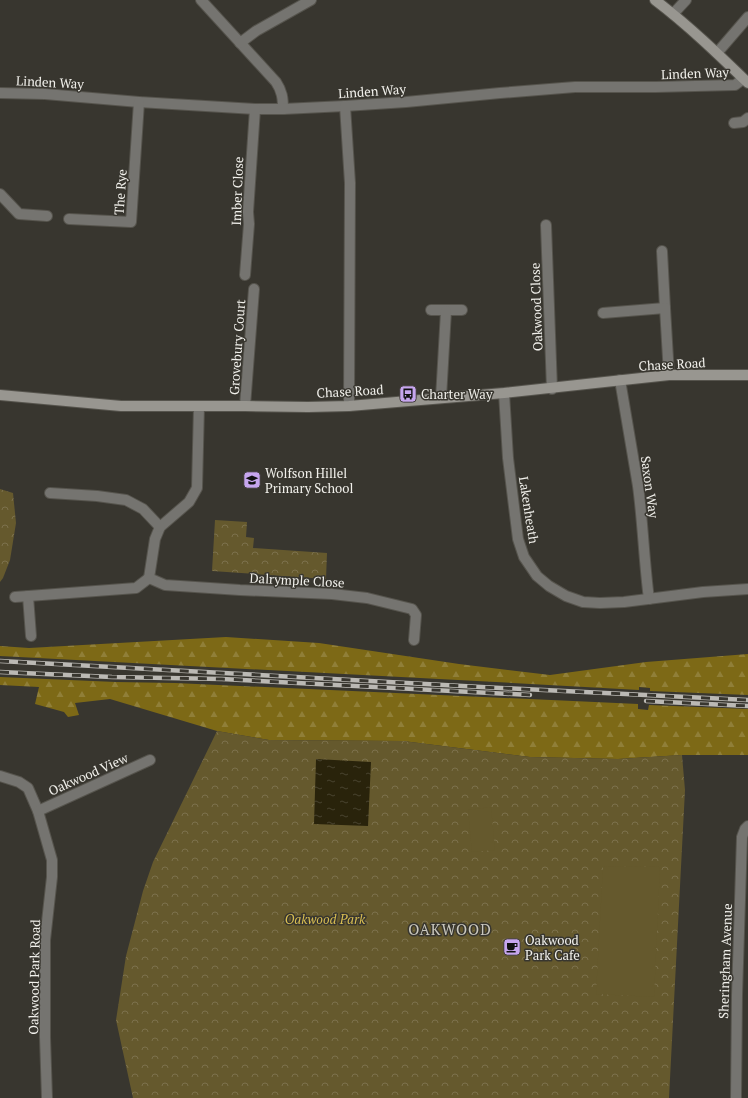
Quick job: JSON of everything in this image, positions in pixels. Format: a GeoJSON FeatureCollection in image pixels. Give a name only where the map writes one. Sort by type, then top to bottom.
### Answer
{"type":"FeatureCollection","features":[{"type":"Feature","properties":{"kind":"street"},"geometry":{"type":"LineString","coordinates":[[200,0],[276,82],[281,90],[283,109]]}},
{"type":"Feature","properties":{"kind":"street"},"geometry":{"type":"LineString","coordinates":[[240,43],[256,31],[311,0]]}},
{"type":"Feature","properties":{"kind":"street"},"geometry":{"type":"LineString","coordinates":[[655,0],[717,53],[746,81]]}},
{"type":"Feature","properties":{"kind":"street"},"geometry":{"type":"LineString","coordinates":[[673,14],[686,0]]}},
{"type":"Feature","properties":{"kind":"street"},"geometry":{"type":"LineString","coordinates":[[717,53],[748,17]]}},
{"type":"Feature","properties":{"kind":"street","name":"Linden Way"},"geometry":{"type":"LineString","coordinates":[[0,93],[45,94],[139,102],[255,109],[283,109],[406,102],[575,87],[735,85],[746,81]]}},
{"type":"Feature","properties":{"kind":"street","name":"The Rye"},"geometry":{"type":"LineString","coordinates":[[69,219],[131,222],[139,102]]}},
{"type":"Feature","properties":{"kind":"street"},"geometry":{"type":"LineString","coordinates":[[345,106],[350,183],[349,406]]}},
{"type":"Feature","properties":{"kind":"street","name":"Imber Close"},"geometry":{"type":"LineString","coordinates":[[245,275],[255,109]]}},
{"type":"Feature","properties":{"kind":"street"},"geometry":{"type":"LineString","coordinates":[[734,123],[743,122],[748,118]]}},
{"type":"Feature","properties":{"kind":"street"},"geometry":{"type":"LineString","coordinates":[[0,194],[19,214],[47,216]]}},
{"type":"Feature","properties":{"kind":"street","name":"Oakwood Close"},"geometry":{"type":"LineString","coordinates":[[546,225],[552,389]]}},
{"type":"Feature","properties":{"kind":"street"},"geometry":{"type":"LineString","coordinates":[[662,251],[669,375]]}},
{"type":"Feature","properties":{"kind":"street","name":"Grovebury Court"},"geometry":{"type":"LineString","coordinates":[[245,406],[254,289]]}},
{"type":"Feature","properties":{"kind":"street"},"geometry":{"type":"LineString","coordinates":[[603,313],[665,308]]}},
{"type":"Feature","properties":{"kind":"street"},"geometry":{"type":"LineString","coordinates":[[431,310],[462,310]]}},
{"type":"Feature","properties":{"kind":"street"},"geometry":{"type":"LineString","coordinates":[[441,398],[446,311]]}},
{"type":"Feature","properties":{"kind":"street","name":"Chase Road"},"geometry":{"type":"LineString","coordinates":[[0,395],[122,406],[349,406],[552,389],[669,375],[748,375]]}},
{"type":"Feature","properties":{"kind":"street","name":"Saxon Way"},"geometry":{"type":"LineString","coordinates":[[620,380],[638,486],[649,599]]}},
{"type":"Feature","properties":{"kind":"street","name":"Lakenheath"},"geometry":{"type":"LineString","coordinates":[[504,393],[508,458],[518,539],[524,557],[537,576],[549,586],[566,596],[583,602],[600,604],[703,592],[748,590]]}},
{"type":"Feature","properties":{"kind":"street"},"geometry":{"type":"LineString","coordinates":[[15,597],[136,588],[149,578],[155,539],[160,527],[189,502],[197,488],[199,406]]}},
{"type":"Feature","properties":{"kind":"street"},"geometry":{"type":"LineString","coordinates":[[50,493],[97,496],[126,500],[143,509],[160,527]]}},
{"type":"Feature","properties":{"kind":"street","name":"Dalrymple Close"},"geometry":{"type":"LineString","coordinates":[[149,578],[165,585],[332,594],[367,598],[385,602],[412,609],[416,615],[414,640]]}},
{"type":"Feature","properties":{"kind":"street"},"geometry":{"type":"LineString","coordinates":[[28,596],[31,636]]}},
{"type":"Feature","properties":{"kind":"street","name":"Oakwood View"},"geometry":{"type":"LineString","coordinates":[[38,811],[150,760]]}},
{"type":"Feature","properties":{"kind":"street","name":"Oakwood Park Road"},"geometry":{"type":"LineString","coordinates":[[0,776],[19,782],[28,788],[38,811],[52,860],[52,877],[45,940],[45,1037],[48,1098]]}},
{"type":"Feature","properties":{"kind":"street","name":"Sheringham Avenue"},"geometry":{"type":"LineString","coordinates":[[736,1098],[737,995],[742,838],[748,826]]}},
{"type":"Feature","properties":{"kind":"green space"},"geometry":{"type":"Polygon","coordinates":[[[0,489],[13,493],[16,523],[10,560],[0,582],[0,489]]]}},
{"type":"Feature","properties":{"kind":"green space"},"geometry":{"type":"Polygon","coordinates":[[[215,520],[247,522],[246,537],[254,538],[253,548],[327,553],[326,579],[212,571],[215,520]]]}},
{"type":"Feature","properties":{"kind":"green space"},"geometry":{"type":"Polygon","coordinates":[[[226,637],[319,643],[459,664],[550,675],[646,662],[748,654],[748,695],[650,691],[650,688],[639,687],[639,690],[0,656],[0,646],[29,648],[226,637]]]}},
{"type":"Feature","properties":{"kind":"green space"},"geometry":{"type":"Polygon","coordinates":[[[0,677],[175,683],[638,704],[638,709],[648,710],[649,705],[748,709],[748,755],[682,755],[618,759],[530,757],[403,741],[269,740],[217,731],[110,699],[75,703],[79,715],[68,717],[64,712],[35,704],[39,687],[0,685],[0,677]]]}},
{"type":"Feature","properties":{"kind":"green space","name":"Oakwood Park"},"geometry":{"type":"Polygon","coordinates":[[[217,731],[269,740],[403,741],[530,757],[618,759],[682,755],[685,790],[669,1098],[133,1098],[116,1020],[126,956],[143,891],[153,862],[217,731]]]}},
{"type":"Feature","properties":{"kind":"green space"},"geometry":{"type":"Polygon","coordinates":[[[491,807],[495,850],[472,852],[468,810],[491,807]]]}},
{"type":"Feature","properties":{"kind":"green space"},"geometry":{"type":"Polygon","coordinates":[[[603,866],[660,867],[654,997],[596,994],[603,866]]]}},
{"type":"Feature","properties":{"kind":"water"},"geometry":{"type":"Polygon","coordinates":[[[316,759],[371,762],[368,826],[314,824],[316,759]]]}},
{"type":"Feature","properties":{"kind":"railway"},"geometry":{"type":"LineString","coordinates":[[0,661],[748,700]]}},
{"type":"Feature","properties":{"kind":"railway"},"geometry":{"type":"LineString","coordinates":[[0,672],[112,677],[222,679],[530,695]]}},
{"type":"Feature","properties":{"kind":"railway"},"geometry":{"type":"LineString","coordinates":[[646,701],[748,706]]}},
{"type":"Feature","properties":{"kind":"place","name":"Charter Way"},"geometry":{"type":"Point","coordinates":[408,394]}},
{"type":"Feature","properties":{"kind":"place","name":"Wolfson Hillel Primary School"},"geometry":{"type":"Point","coordinates":[252,480]}},
{"type":"Feature","properties":{"kind":"place","name":"Oakwood Park Cafe"},"geometry":{"type":"Point","coordinates":[512,947]}},
{"type":"Feature","properties":{"kind":"district","name":"OAKWOOD"},"geometry":{"type":"Point","coordinates":[450,929]}}]}
